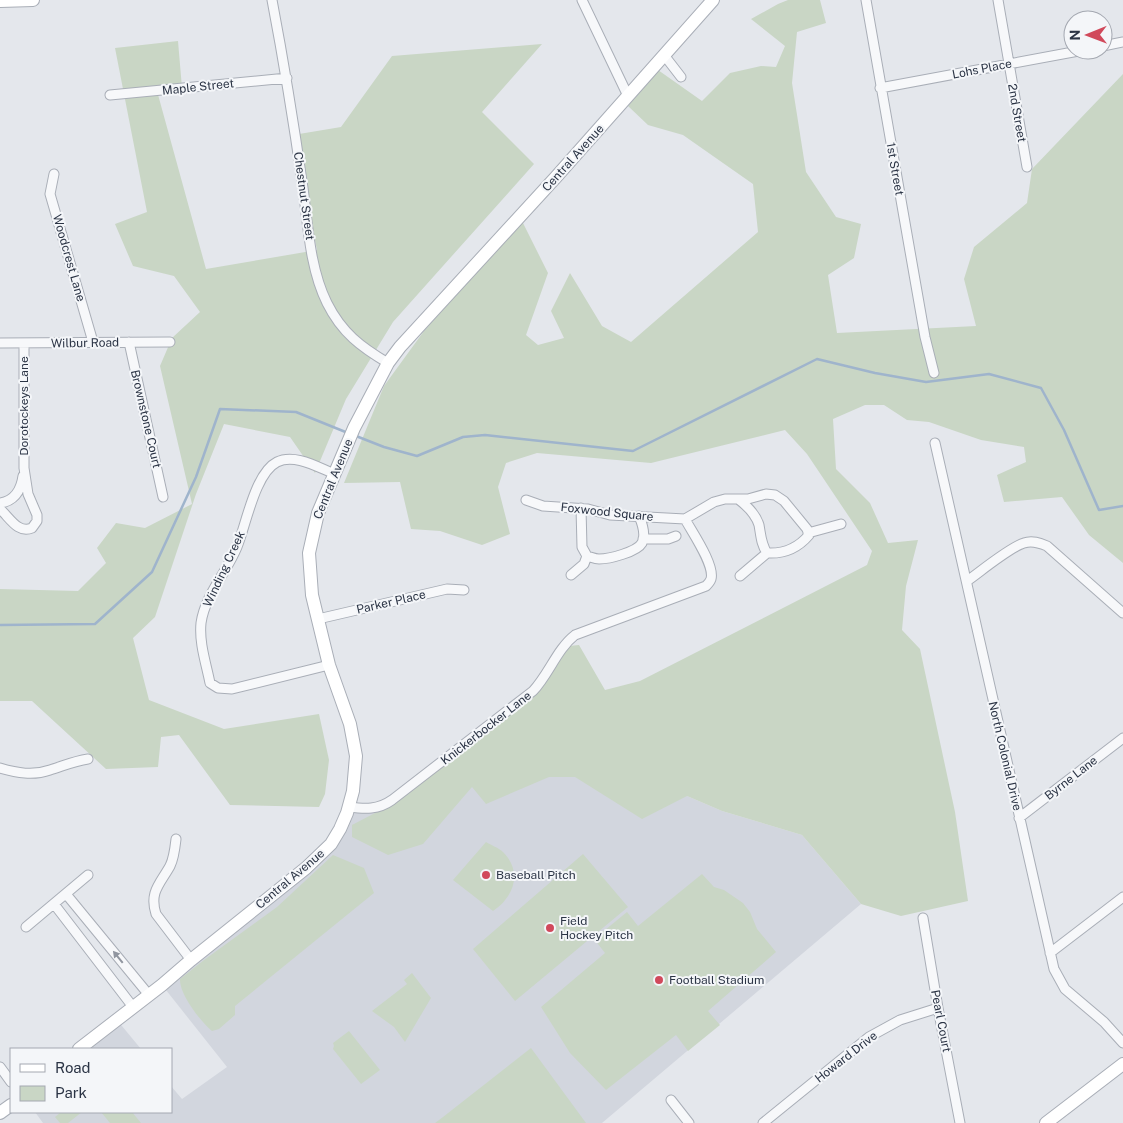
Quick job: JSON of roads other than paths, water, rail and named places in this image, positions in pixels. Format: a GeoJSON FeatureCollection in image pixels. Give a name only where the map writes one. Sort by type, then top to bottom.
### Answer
{"type":"FeatureCollection","features":[{"type":"Feature","properties":{"kind":"street"},"geometry":{"type":"LineString","coordinates":[[0,1],[33,0]]}},
{"type":"Feature","properties":{"kind":"street","name":"Chestnut Street"},"geometry":{"type":"LineString","coordinates":[[272,0],[287,78],[313,258],[322,293],[343,330],[364,349],[388,363]]}},
{"type":"Feature","properties":{"kind":"street"},"geometry":{"type":"LineString","coordinates":[[582,0],[628,96]]}},
{"type":"Feature","properties":{"kind":"street","name":"Central Avenue"},"geometry":{"type":"LineString","coordinates":[[80,1048],[149,995],[319,856],[331,844],[340,829],[349,807],[355,774],[354,739],[348,715],[330,665],[312,595],[309,553],[318,513],[351,434],[388,363],[400,347],[556,177],[713,0]]}},
{"type":"Feature","properties":{"kind":"street","name":"1st Street"},"geometry":{"type":"LineString","coordinates":[[866,0],[925,337],[934,373]]}},
{"type":"Feature","properties":{"kind":"street","name":"2nd Street"},"geometry":{"type":"LineString","coordinates":[[998,0],[1027,168]]}},
{"type":"Feature","properties":{"kind":"street","name":"Lohs Place"},"geometry":{"type":"LineString","coordinates":[[880,88],[1063,54]]}},
{"type":"Feature","properties":{"kind":"street"},"geometry":{"type":"LineString","coordinates":[[664,55],[681,77]]}},
{"type":"Feature","properties":{"kind":"street","name":"Maple Street"},"geometry":{"type":"LineString","coordinates":[[110,95],[287,78]]}},
{"type":"Feature","properties":{"kind":"street","name":"Woodcrest Lane"},"geometry":{"type":"LineString","coordinates":[[54,174],[50,194],[93,342]]}},
{"type":"Feature","properties":{"kind":"street","name":"Brownstone Court"},"geometry":{"type":"LineString","coordinates":[[129,342],[163,497]]}},
{"type":"Feature","properties":{"kind":"street","name":"Wilbur Road"},"geometry":{"type":"LineString","coordinates":[[0,343],[170,342]]}},
{"type":"Feature","properties":{"kind":"street","name":"Dorotockeys Lane"},"geometry":{"type":"LineString","coordinates":[[0,504],[12,500],[21,489],[24,468],[24,344]]}},
{"type":"Feature","properties":{"kind":"street","name":"North Colonial Drive"},"geometry":{"type":"LineString","coordinates":[[935,443],[1054,968],[1058,979],[1065,989],[1104,1022],[1123,1043]]}},
{"type":"Feature","properties":{"kind":"street","name":"Winding Creek"},"geometry":{"type":"LineString","coordinates":[[330,665],[232,689],[218,688],[210,683],[200,638],[204,611],[236,547],[259,482],[267,470],[277,462],[294,459],[335,474]]}},
{"type":"Feature","properties":{"kind":"street","name":"Dorotockeys Lane"},"geometry":{"type":"LineString","coordinates":[[0,509],[22,530],[28,530],[36,525],[37,515],[28,494],[24,468]]}},
{"type":"Feature","properties":{"kind":"street"},"geometry":{"type":"LineString","coordinates":[[685,519],[714,502],[725,499],[748,500],[766,494],[775,495],[784,501],[807,529],[808,535],[801,544],[777,554],[767,553],[740,576]]}},
{"type":"Feature","properties":{"kind":"street"},"geometry":{"type":"LineString","coordinates":[[738,499],[745,505],[758,523],[762,544],[767,553]]}},
{"type":"Feature","properties":{"kind":"street","name":"Foxwood Square"},"geometry":{"type":"LineString","coordinates":[[526,500],[542,506],[581,508],[610,515],[685,519]]}},
{"type":"Feature","properties":{"kind":"street"},"geometry":{"type":"LineString","coordinates":[[581,508],[582,547],[587,556],[598,559],[624,554],[638,548],[643,542],[642,524],[639,516]]}},
{"type":"Feature","properties":{"kind":"street","name":"Knickerbocker Lane"},"geometry":{"type":"LineString","coordinates":[[349,807],[377,808],[392,800],[533,691],[541,683],[567,642],[576,636],[706,586],[711,578],[710,569],[685,519]]}},
{"type":"Feature","properties":{"kind":"street"},"geometry":{"type":"LineString","coordinates":[[808,533],[840,524]]}},
{"type":"Feature","properties":{"kind":"street"},"geometry":{"type":"LineString","coordinates":[[643,538],[668,539],[676,536]]}},
{"type":"Feature","properties":{"kind":"street"},"geometry":{"type":"LineString","coordinates":[[967,581],[1017,546],[1024,543],[1040,543],[1047,546],[1123,613]]}},
{"type":"Feature","properties":{"kind":"street"},"geometry":{"type":"LineString","coordinates":[[571,575],[584,564],[587,556]]}},
{"type":"Feature","properties":{"kind":"street","name":"Parker Place"},"geometry":{"type":"LineString","coordinates":[[318,619],[447,589],[464,590]]}},
{"type":"Feature","properties":{"kind":"street","name":"Byrne Lane"},"geometry":{"type":"LineString","coordinates":[[1019,818],[1123,738]]}},
{"type":"Feature","properties":{"kind":"street"},"geometry":{"type":"LineString","coordinates":[[0,768],[15,772],[37,773],[88,759]]}},
{"type":"Feature","properties":{"kind":"street"},"geometry":{"type":"LineString","coordinates":[[176,839],[170,865],[157,886],[153,905],[156,914],[191,960]]}},
{"type":"Feature","properties":{"kind":"street"},"geometry":{"type":"LineString","coordinates":[[26,927],[88,876]]}},
{"type":"Feature","properties":{"kind":"street"},"geometry":{"type":"LineString","coordinates":[[66,894],[149,995]]}},
{"type":"Feature","properties":{"kind":"street"},"geometry":{"type":"LineString","coordinates":[[1050,952],[1123,897]]}},
{"type":"Feature","properties":{"kind":"street"},"geometry":{"type":"LineString","coordinates":[[54,904],[134,1007]]}},
{"type":"Feature","properties":{"kind":"street","name":"Pearl Court"},"geometry":{"type":"LineString","coordinates":[[923,918],[960,1123]]}},
{"type":"Feature","properties":{"kind":"street"},"geometry":{"type":"LineString","coordinates":[[88,947],[101,936]]}},
{"type":"Feature","properties":{"kind":"street"},"geometry":{"type":"LineString","coordinates":[[117,986],[132,975]]}},
{"type":"Feature","properties":{"kind":"street","name":"Howard Drive"},"geometry":{"type":"LineString","coordinates":[[763,1123],[869,1037],[900,1020],[938,1008]]}},
{"type":"Feature","properties":{"kind":"street"},"geometry":{"type":"LineString","coordinates":[[1046,1123],[1123,1064]]}},
{"type":"Feature","properties":{"kind":"street"},"geometry":{"type":"LineString","coordinates":[[0,1067],[10,1081]]}},
{"type":"Feature","properties":{"kind":"street"},"geometry":{"type":"LineString","coordinates":[[671,1100],[689,1123]]}},
{"type":"Feature","properties":{"kind":"waterway"},"geometry":{"type":"LineString","coordinates":[[356,436],[384,447],[417,456],[463,437],[485,435],[633,451],[817,359],[875,373],[926,382],[989,374],[1041,388],[1064,430],[1099,510],[1123,506]]}},
{"type":"Feature","properties":{"kind":"waterway"},"geometry":{"type":"LineString","coordinates":[[0,625],[95,624],[152,572],[196,477],[220,409],[296,412],[348,433]]}},
{"type":"Feature","properties":{"kind":"place","name":"Baseball Pitch"},"geometry":{"type":"Point","coordinates":[486,875]}},
{"type":"Feature","properties":{"kind":"place","name":"Field Hockey Pitch"},"geometry":{"type":"Point","coordinates":[550,928]}},
{"type":"Feature","properties":{"kind":"place","name":"Football Stadium"},"geometry":{"type":"Point","coordinates":[659,980]}}]}
